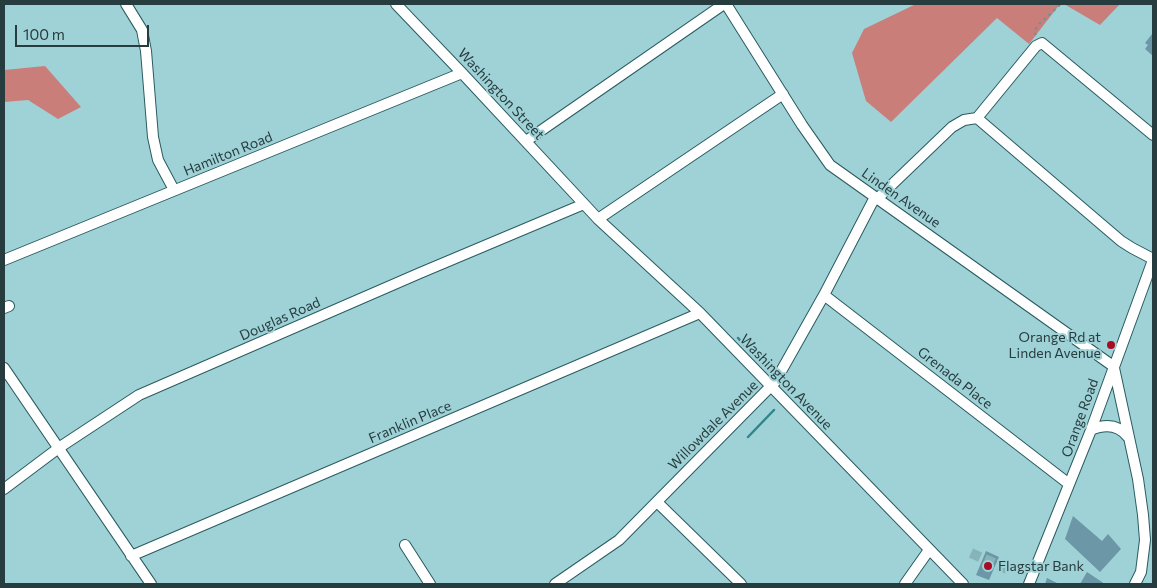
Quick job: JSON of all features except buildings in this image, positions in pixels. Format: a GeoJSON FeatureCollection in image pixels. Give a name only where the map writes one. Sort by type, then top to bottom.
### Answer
{"type":"FeatureCollection","features":[{"type":"Feature","properties":{"kind":"street"},"geometry":{"type":"LineString","coordinates":[[126,4],[142,30],[146,51],[153,137],[158,160],[174,190]]}},
{"type":"Feature","properties":{"kind":"street","name":"Washington Street"},"geometry":{"type":"LineString","coordinates":[[396,4],[584,204]]}},
{"type":"Feature","properties":{"kind":"street"},"geometry":{"type":"LineString","coordinates":[[526,141],[725,4]]}},
{"type":"Feature","properties":{"kind":"street","name":"Linden Avenue"},"geometry":{"type":"LineString","coordinates":[[725,4],[830,165],[1113,366]]}},
{"type":"Feature","properties":{"kind":"street"},"geometry":{"type":"LineString","coordinates":[[1153,135],[1042,43],[1036,46],[977,118],[1121,240],[1153,260]]}},
{"type":"Feature","properties":{"kind":"street","name":"Hamilton Road"},"geometry":{"type":"LineString","coordinates":[[4,260],[462,73]]}},
{"type":"Feature","properties":{"kind":"street"},"geometry":{"type":"LineString","coordinates":[[598,220],[783,94]]}},
{"type":"Feature","properties":{"kind":"street","name":"Willowdale Avenue"},"geometry":{"type":"LineString","coordinates":[[555,584],[619,540],[775,382],[877,198],[952,127],[964,120],[977,118]]}},
{"type":"Feature","properties":{"kind":"street","name":"Washington Avenue"},"geometry":{"type":"LineString","coordinates":[[584,204],[598,220],[700,313],[963,584]]}},
{"type":"Feature","properties":{"kind":"street","name":"Douglas Road"},"geometry":{"type":"LineString","coordinates":[[4,489],[58,449],[140,395],[584,204]]}},
{"type":"Feature","properties":{"kind":"street","name":"Orange Road"},"geometry":{"type":"LineString","coordinates":[[1029,584],[1091,430],[1153,260]]}},
{"type":"Feature","properties":{"kind":"street","name":"Grenada Place"},"geometry":{"type":"LineString","coordinates":[[824,295],[1069,484]]}},
{"type":"Feature","properties":{"kind":"street","name":"Franklin Place"},"geometry":{"type":"LineString","coordinates":[[131,556],[700,313]]}},
{"type":"Feature","properties":{"kind":"street"},"geometry":{"type":"LineString","coordinates":[[1113,366],[1138,479],[1145,540],[1141,572],[1135,584]]}},
{"type":"Feature","properties":{"kind":"street"},"geometry":{"type":"LineString","coordinates":[[4,368],[151,584]]}},
{"type":"Feature","properties":{"kind":"street"},"geometry":{"type":"LineString","coordinates":[[1091,430],[1101,426],[1120,428],[1129,438]]}},
{"type":"Feature","properties":{"kind":"street"},"geometry":{"type":"LineString","coordinates":[[657,502],[741,584]]}},
{"type":"Feature","properties":{"kind":"street"},"geometry":{"type":"LineString","coordinates":[[405,545],[430,584]]}},
{"type":"Feature","properties":{"kind":"street"},"geometry":{"type":"LineString","coordinates":[[905,584],[929,550]]}},
{"type":"Feature","properties":{"kind":"path"},"geometry":{"type":"LineString","coordinates":[[1042,43],[1034,32],[1038,25],[1061,4]]}},
{"type":"Feature","properties":{"kind":"shaded area"},"geometry":{"type":"Polygon","coordinates":[[[916,4],[1060,4],[1029,44],[997,18],[891,122],[866,101],[852,53],[864,29],[916,4]]]}},
{"type":"Feature","properties":{"kind":"shaded area"},"geometry":{"type":"Polygon","coordinates":[[[1064,4],[1120,4],[1100,25],[1064,4]]]}},
{"type":"Feature","properties":{"kind":"shaded area"},"geometry":{"type":"Polygon","coordinates":[[[45,66],[81,107],[58,119],[28,100],[4,102],[4,70],[45,66]]]}},
{"type":"Feature","properties":{"kind":"waterway"},"geometry":{"type":"LineString","coordinates":[[738,338],[768,370]]}},
{"type":"Feature","properties":{"kind":"waterway"},"geometry":{"type":"LineString","coordinates":[[748,437],[774,410]]}},
{"type":"Feature","properties":{"kind":"tunnel"},"geometry":{"type":"LineString","coordinates":[[971,553],[1007,569]]}},
{"type":"Feature","properties":{"kind":"place","name":"Orange Rd at Linden Avenue"},"geometry":{"type":"Point","coordinates":[1111,345]}},
{"type":"Feature","properties":{"kind":"place","name":"Flagstar Bank"},"geometry":{"type":"Point","coordinates":[988,566]}}]}
